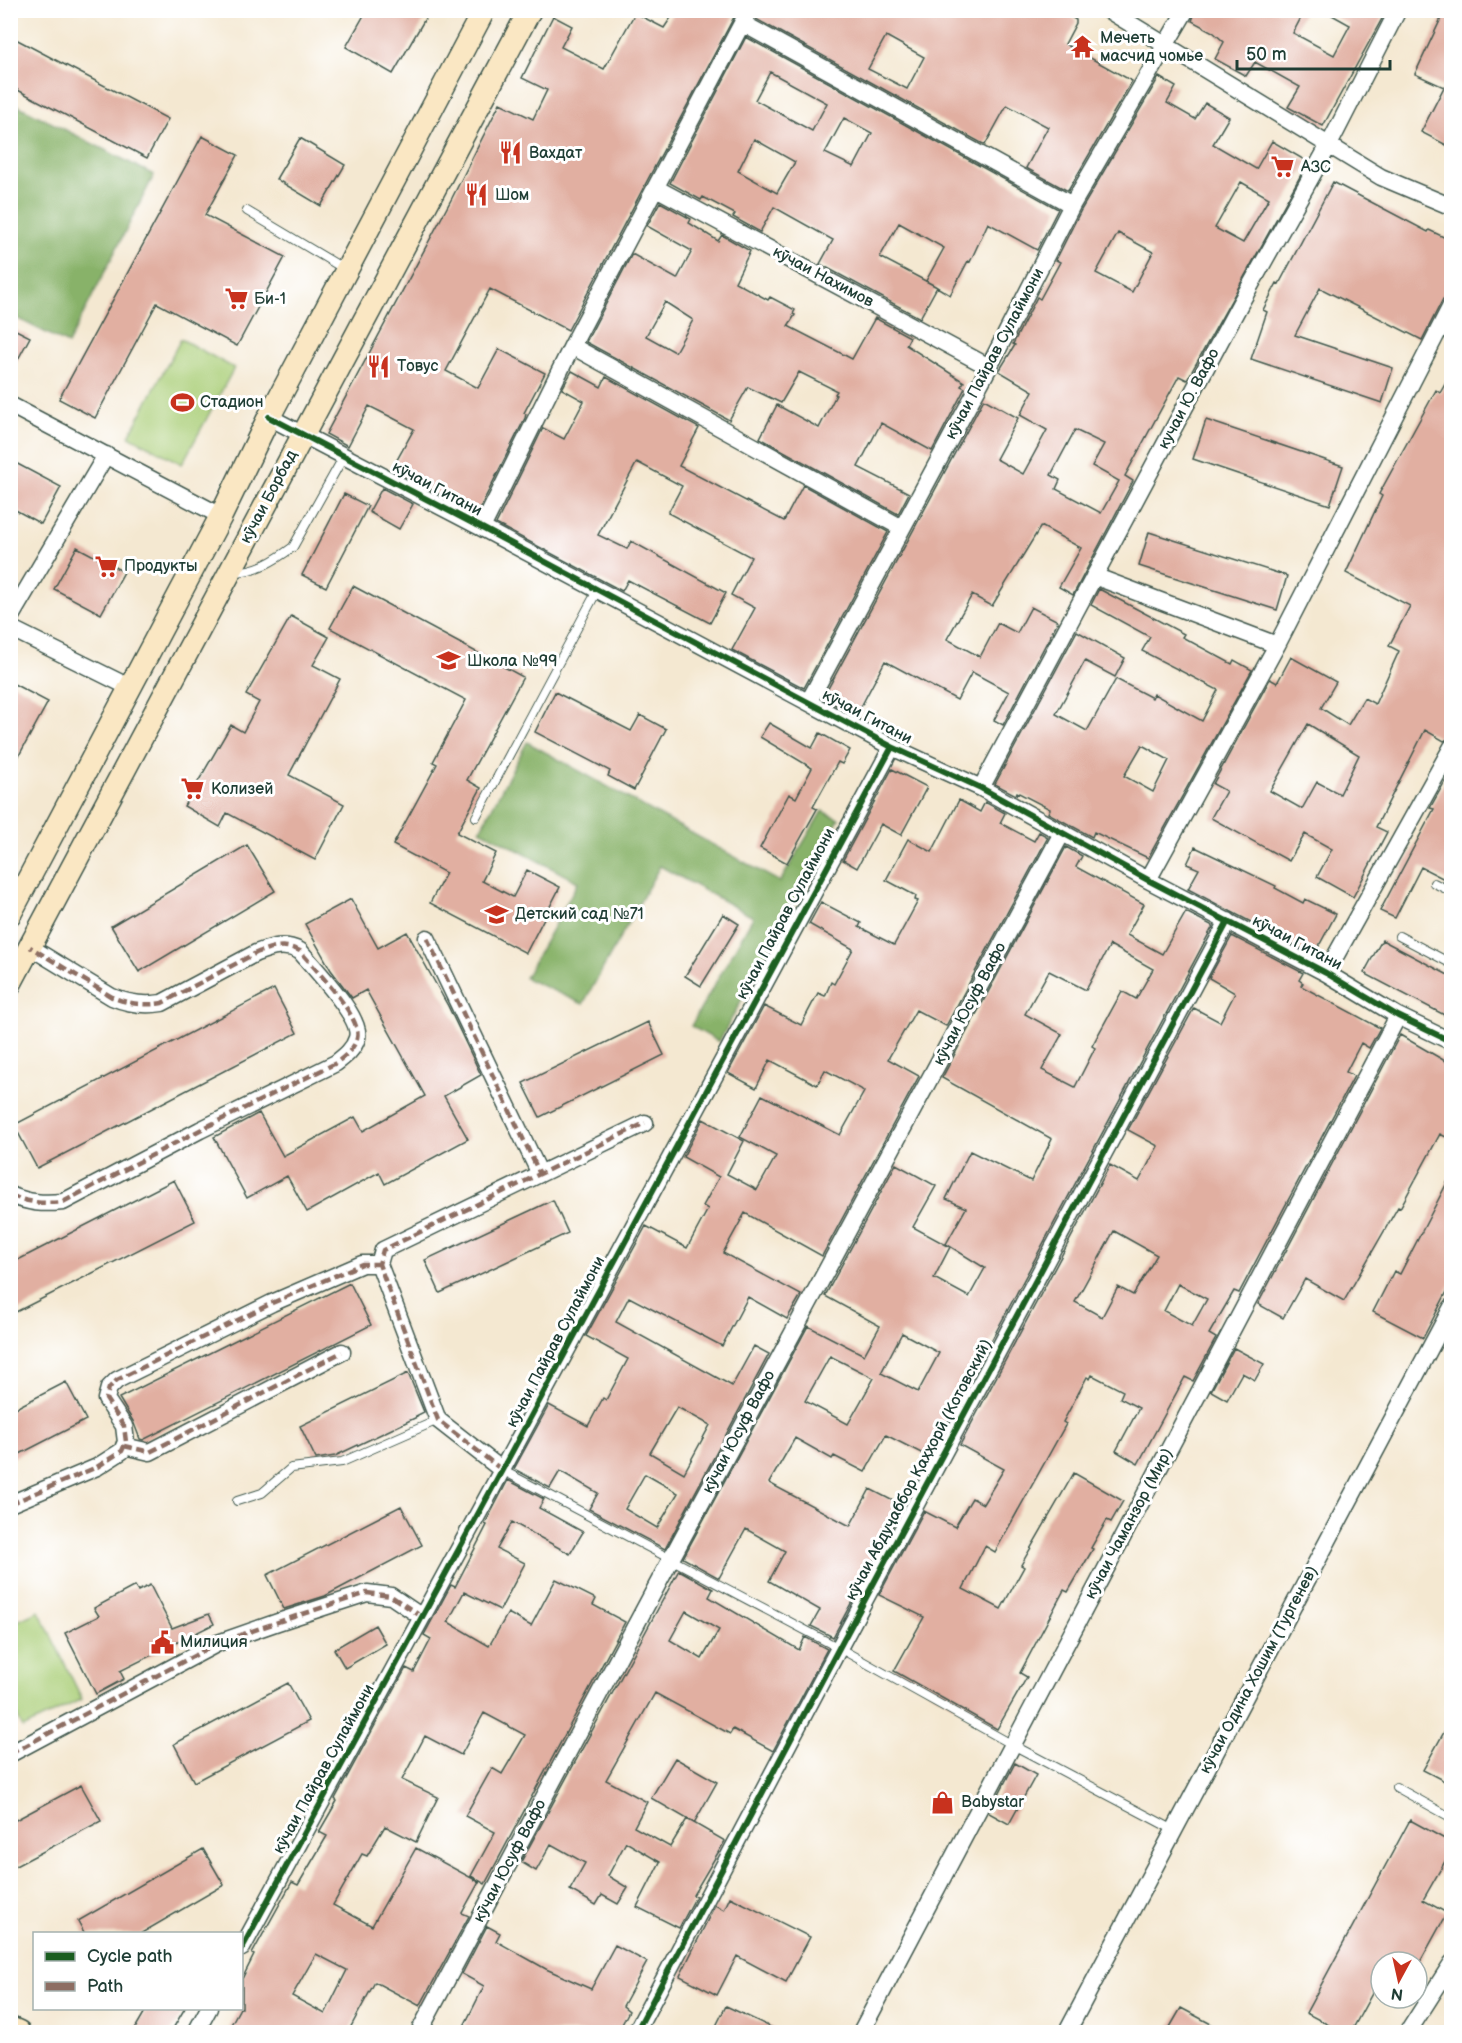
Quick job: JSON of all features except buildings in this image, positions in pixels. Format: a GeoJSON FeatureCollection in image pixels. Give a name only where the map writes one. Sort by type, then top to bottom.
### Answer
{"type":"FeatureCollection","features":[{"type":"Feature","properties":{"kind":"main road","name":"кӯчаи Борбад"},"geometry":{"type":"LineString","coordinates":[[10,914],[131,688],[221,516],[269,417],[484,10]]}},
{"type":"Feature","properties":{"kind":"main road","name":"кӯчаи Борбад"},"geometry":{"type":"LineString","coordinates":[[10,984],[530,10]]}},
{"type":"Feature","properties":{"kind":"main road"},"geometry":{"type":"LineString","coordinates":[[10,2028],[19,2032]]}},
{"type":"Feature","properties":{"kind":"street"},"geometry":{"type":"LineString","coordinates":[[1108,10],[1381,177],[1452,207]]}},
{"type":"Feature","properties":{"kind":"street","name":"кӯчаи Пайрав Сулаймони"},"geometry":{"type":"LineString","coordinates":[[809,701],[989,367],[1072,205],[1186,10]]}},
{"type":"Feature","properties":{"kind":"street","name":"кучаи Ю. Вафо"},"geometry":{"type":"LineString","coordinates":[[981,789],[1240,304],[1329,145],[1398,10]]}},
{"type":"Feature","properties":{"kind":"street"},"geometry":{"type":"LineString","coordinates":[[482,528],[572,346],[746,17],[1072,205]]}},
{"type":"Feature","properties":{"kind":"street","name":"кӯчаи Нахимов"},"geometry":{"type":"LineString","coordinates":[[656,188],[989,367]]}},
{"type":"Feature","properties":{"kind":"street"},"geometry":{"type":"LineString","coordinates":[[1148,879],[1277,645],[1452,304]]}},
{"type":"Feature","properties":{"kind":"street"},"geometry":{"type":"LineString","coordinates":[[572,346],[902,528]]}},
{"type":"Feature","properties":{"kind":"street"},"geometry":{"type":"LineString","coordinates":[[10,405],[221,516]]}},
{"type":"Feature","properties":{"kind":"street","name":"кӯчаи Гитани"},"geometry":{"type":"LineString","coordinates":[[269,417],[892,747],[981,789],[1326,973],[1398,1016],[1452,1042]]}},
{"type":"Feature","properties":{"kind":"street"},"geometry":{"type":"LineString","coordinates":[[10,618],[106,456]]}},
{"type":"Feature","properties":{"kind":"street"},"geometry":{"type":"LineString","coordinates":[[1095,576],[1277,645]]}},
{"type":"Feature","properties":{"kind":"street"},"geometry":{"type":"LineString","coordinates":[[10,628],[131,688]]}},
{"type":"Feature","properties":{"kind":"street","name":"кӯчаи Пайрав Сулаймони"},"geometry":{"type":"LineString","coordinates":[[243,1946],[892,747]]}},
{"type":"Feature","properties":{"kind":"street"},"geometry":{"type":"LineString","coordinates":[[1326,973],[1452,747]]}},
{"type":"Feature","properties":{"kind":"street","name":"кӯчаи Юсуф Вафо"},"geometry":{"type":"LineString","coordinates":[[419,2032],[1062,833]]}},
{"type":"Feature","properties":{"kind":"street","name":"кӯчаи Абдуҷаббор Қаҳҳорӣ (Котовский)"},"geometry":{"type":"LineString","coordinates":[[636,2032],[1228,921]]}},
{"type":"Feature","properties":{"kind":"street"},"geometry":{"type":"LineString","coordinates":[[427,939],[540,1174]]}},
{"type":"Feature","properties":{"kind":"street"},"geometry":{"type":"LineString","coordinates":[[10,1195],[24,1201],[41,1204],[63,1202],[336,1063],[354,1046],[358,1032],[350,1012],[300,951],[291,946],[272,947],[256,953],[162,1003],[145,1005],[112,997],[30,947]]}},
{"type":"Feature","properties":{"kind":"street","name":"кӯчаи Чаманзор (Мир)"},"geometry":{"type":"LineString","coordinates":[[861,2032],[1398,1016]]}},
{"type":"Feature","properties":{"kind":"street"},"geometry":{"type":"LineString","coordinates":[[502,1470],[438,1420],[379,1264],[383,1250],[645,1123]]}},
{"type":"Feature","properties":{"kind":"street"},"geometry":{"type":"LineString","coordinates":[[10,1504],[97,1467],[122,1451],[126,1435],[124,1426],[106,1399],[109,1388],[117,1380],[272,1303],[362,1264],[379,1264]]}},
{"type":"Feature","properties":{"kind":"street","name":"кӯчаи Одина Хошим (Тургенев)"},"geometry":{"type":"LineString","coordinates":[[1067,2032],[1452,1307]]}},
{"type":"Feature","properties":{"kind":"street"},"geometry":{"type":"LineString","coordinates":[[124,1446],[150,1452],[342,1353]]}},
{"type":"Feature","properties":{"kind":"street"},"geometry":{"type":"LineString","coordinates":[[10,1754],[218,1642],[367,1593],[391,1596],[422,1617]]}},
{"type":"Feature","properties":{"kind":"street"},"geometry":{"type":"LineString","coordinates":[[1408,2032],[1452,1963]]}},
{"type":"Feature","properties":{"kind":"street"},"geometry":{"type":"LineString","coordinates":[[196,2032],[208,2010]]}},
{"type":"Feature","properties":{"kind":"lane"},"geometry":{"type":"LineString","coordinates":[[247,211],[347,270]]}},
{"type":"Feature","properties":{"kind":"lane"},"geometry":{"type":"LineString","coordinates":[[229,572],[257,569],[293,547],[344,456]]}},
{"type":"Feature","properties":{"kind":"lane"},"geometry":{"type":"LineString","coordinates":[[476,817],[598,590]]}},
{"type":"Feature","properties":{"kind":"lane"},"geometry":{"type":"LineString","coordinates":[[1434,883],[1452,892]]}},
{"type":"Feature","properties":{"kind":"lane"},"geometry":{"type":"LineString","coordinates":[[1399,936],[1452,964]]}},
{"type":"Feature","properties":{"kind":"lane"},"geometry":{"type":"LineString","coordinates":[[237,1501],[262,1493],[291,1468],[342,1462],[438,1420]]}},
{"type":"Feature","properties":{"kind":"lane"},"geometry":{"type":"LineString","coordinates":[[502,1470],[839,1648],[1013,1745],[1174,1830]]}},
{"type":"Feature","properties":{"kind":"lane"},"geometry":{"type":"LineString","coordinates":[[1396,1786],[1452,1818]]}},
{"type":"Feature","properties":{"kind":"green space"},"geometry":{"type":"Polygon","coordinates":[[[11,102],[154,175],[68,344],[11,315],[11,102]]]}},
{"type":"Feature","properties":{"kind":"green space","name":"Стадион"},"geometry":{"type":"Polygon","coordinates":[[[181,339],[234,368],[182,464],[129,436],[181,339]]]}},
{"type":"Feature","properties":{"kind":"green space"},"geometry":{"type":"Polygon","coordinates":[[[527,742],[780,882],[822,811],[839,819],[719,1042],[691,1026],[753,917],[660,866],[583,1004],[525,978],[578,882],[480,830],[527,742]]]}},
{"type":"Feature","properties":{"kind":"green space"},"geometry":{"type":"Polygon","coordinates":[[[39,1611],[82,1699],[23,1728],[11,1703],[11,1624],[39,1611]]]}},
{"type":"Feature","properties":{"kind":"marked path"},"geometry":{"type":"LineString","coordinates":[[427,938],[540,1174]]}},
{"type":"Feature","properties":{"kind":"marked path"},"geometry":{"type":"LineString","coordinates":[[10,1195],[36,1202],[63,1202],[200,1130],[336,1063],[346,1055],[357,1038],[357,1029],[345,1006],[300,951],[289,947],[278,947],[256,953],[162,1003],[149,1004],[131,1003],[112,997],[30,947]]}},
{"type":"Feature","properties":{"kind":"marked path"},"geometry":{"type":"LineString","coordinates":[[502,1470],[438,1420],[379,1264],[383,1250],[645,1123]]}},
{"type":"Feature","properties":{"kind":"marked path"},"geometry":{"type":"LineString","coordinates":[[10,1504],[97,1467],[122,1451],[126,1442],[124,1426],[106,1399],[109,1388],[117,1380],[272,1303],[362,1264],[379,1264]]}},
{"type":"Feature","properties":{"kind":"marked path"},"geometry":{"type":"LineString","coordinates":[[124,1446],[150,1452],[342,1352]]}},
{"type":"Feature","properties":{"kind":"marked path"},"geometry":{"type":"LineString","coordinates":[[10,1754],[218,1643],[278,1622],[367,1593],[391,1596],[422,1617]]}},
{"type":"Feature","properties":{"kind":"cycle path"},"geometry":{"type":"LineString","coordinates":[[269,417],[892,747],[981,788],[1148,880],[1326,973],[1398,1016],[1452,1042]]}},
{"type":"Feature","properties":{"kind":"cycle path"},"geometry":{"type":"LineString","coordinates":[[243,1946],[892,747]]}},
{"type":"Feature","properties":{"kind":"cycle path"},"geometry":{"type":"LineString","coordinates":[[636,2032],[1228,921]]}},
{"type":"Feature","properties":{"kind":"place","name":"Мечеть масчид чомье"},"geometry":{"type":"Point","coordinates":[1082,47]}},
{"type":"Feature","properties":{"kind":"place","name":"Вахдат"},"geometry":{"type":"Point","coordinates":[511,153]}},
{"type":"Feature","properties":{"kind":"place","name":"АЗС"},"geometry":{"type":"Point","coordinates":[1283,167]}},
{"type":"Feature","properties":{"kind":"place","name":"Шом"},"geometry":{"type":"Point","coordinates":[477,195]}},
{"type":"Feature","properties":{"kind":"place","name":"Би-1"},"geometry":{"type":"Point","coordinates":[236,299]}},
{"type":"Feature","properties":{"kind":"place","name":"Товус"},"geometry":{"type":"Point","coordinates":[379,366]}},
{"type":"Feature","properties":{"kind":"place","name":"Стадион"},"geometry":{"type":"Point","coordinates":[182,402]}},
{"type":"Feature","properties":{"kind":"place","name":"Продукты"},"geometry":{"type":"Point","coordinates":[106,566]}},
{"type":"Feature","properties":{"kind":"place","name":"Школа №99"},"geometry":{"type":"Point","coordinates":[449,661]}},
{"type":"Feature","properties":{"kind":"place","name":"Колизей"},"geometry":{"type":"Point","coordinates":[193,789]}},
{"type":"Feature","properties":{"kind":"place","name":"Детский сад №71"},"geometry":{"type":"Point","coordinates":[497,914]}},
{"type":"Feature","properties":{"kind":"place","name":"Милиция"},"geometry":{"type":"Point","coordinates":[162,1642]}},
{"type":"Feature","properties":{"kind":"place","name":"Babystar"},"geometry":{"type":"Point","coordinates":[943,1802]}}]}
